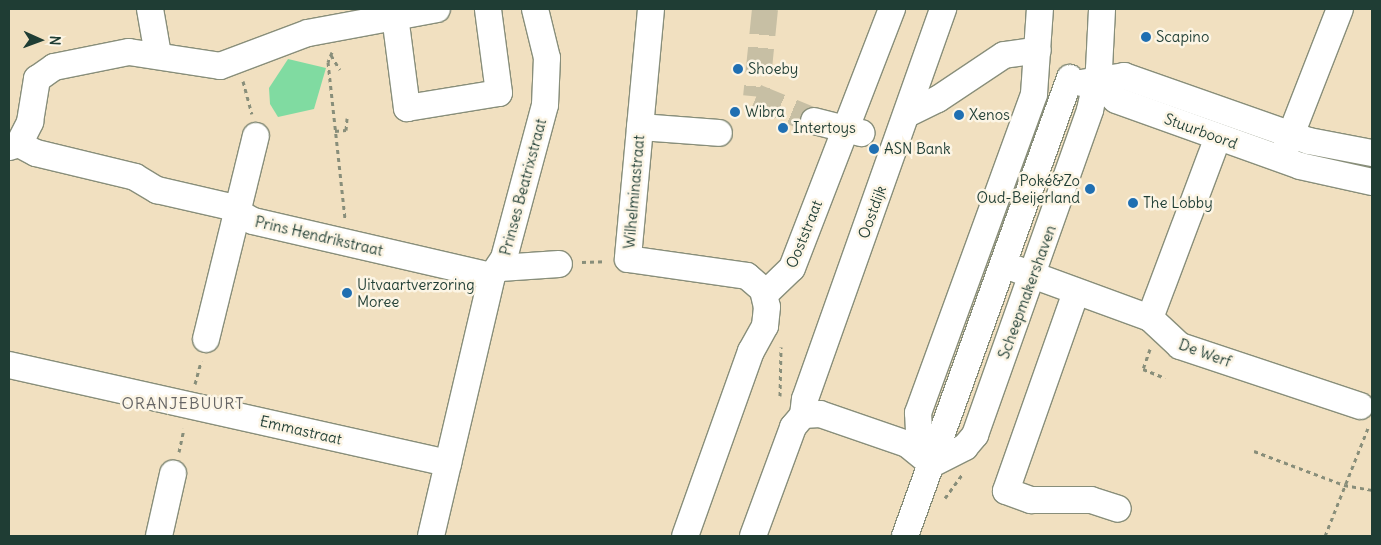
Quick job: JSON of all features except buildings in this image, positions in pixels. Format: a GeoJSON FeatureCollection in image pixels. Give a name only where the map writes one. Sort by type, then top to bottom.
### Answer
{"type":"FeatureCollection","features":[{"type":"Feature","properties":{"kind":"street"},"geometry":{"type":"LineString","coordinates":[[150,9],[158,55]]}},
{"type":"Feature","properties":{"kind":"street"},"geometry":{"type":"LineString","coordinates":[[14,145],[30,122],[35,86],[46,71],[116,53],[158,55],[211,66],[238,62],[321,19],[395,16],[437,9]]}},
{"type":"Feature","properties":{"kind":"street"},"geometry":{"type":"LineString","coordinates":[[395,16],[407,108],[499,93],[488,9]]}},
{"type":"Feature","properties":{"kind":"street","name":"Prinses Beatrixstraat"},"geometry":{"type":"LineString","coordinates":[[431,536],[496,272],[547,89],[547,58],[535,9]]}},
{"type":"Feature","properties":{"kind":"street","name":"Wilhelminastraat"},"geometry":{"type":"LineString","coordinates":[[651,9],[628,259],[741,274],[758,283],[765,294]]}},
{"type":"Feature","properties":{"kind":"street","name":"Ooststraat"},"geometry":{"type":"LineString","coordinates":[[765,294],[792,268],[872,136],[892,9]]}},
{"type":"Feature","properties":{"kind":"street","name":"Oostdijk"},"geometry":{"type":"LineString","coordinates":[[753,536],[801,417],[872,136],[907,114],[943,9]]}},
{"type":"Feature","properties":{"kind":"street"},"geometry":{"type":"LineString","coordinates":[[906,536],[932,464],[919,431],[918,413],[1034,94],[1038,60],[1040,9]]}},
{"type":"Feature","properties":{"kind":"street","name":"Scheepmakershaven"},"geometry":{"type":"LineString","coordinates":[[932,464],[965,447],[976,435],[1033,274],[1097,82],[1102,9]]}},
{"type":"Feature","properties":{"kind":"street"},"geometry":{"type":"LineString","coordinates":[[1282,160],[1340,9]]}},
{"type":"Feature","properties":{"kind":"street"},"geometry":{"type":"LineString","coordinates":[[907,114],[938,99],[1004,55],[1038,60],[1069,80],[1097,82],[1124,76],[1291,135],[1372,152]]}},
{"type":"Feature","properties":{"kind":"street","name":"Scheepmakershaven"},"geometry":{"type":"LineString","coordinates":[[932,464],[1069,80]]}},
{"type":"Feature","properties":{"kind":"street","name":"Stuurboord"},"geometry":{"type":"LineString","coordinates":[[1097,82],[1116,100],[1282,160],[1372,182]]}},
{"type":"Feature","properties":{"kind":"street"},"geometry":{"type":"LineString","coordinates":[[814,121],[872,136]]}},
{"type":"Feature","properties":{"kind":"street"},"geometry":{"type":"LineString","coordinates":[[640,126],[719,133]]}},
{"type":"Feature","properties":{"kind":"street"},"geometry":{"type":"LineString","coordinates":[[206,340],[256,136]]}},
{"type":"Feature","properties":{"kind":"street"},"geometry":{"type":"LineString","coordinates":[[1150,318],[1218,137]]}},
{"type":"Feature","properties":{"kind":"street","name":"Prins Hendrikstraat"},"geometry":{"type":"LineString","coordinates":[[14,145],[36,153],[134,178],[157,190],[236,212],[253,221],[348,243],[496,272],[559,264]]}},
{"type":"Feature","properties":{"kind":"street","name":"De Werf"},"geometry":{"type":"LineString","coordinates":[[976,256],[1033,274],[1076,292],[1150,318],[1180,346],[1365,414]]}},
{"type":"Feature","properties":{"kind":"street"},"geometry":{"type":"LineString","coordinates":[[1076,292],[1006,491],[1031,500],[1091,500],[1118,509]]}},
{"type":"Feature","properties":{"kind":"street"},"geometry":{"type":"LineString","coordinates":[[684,536],[751,351],[765,326],[765,294]]}},
{"type":"Feature","properties":{"kind":"street","name":"Emmastraat"},"geometry":{"type":"LineString","coordinates":[[9,365],[448,463]]}},
{"type":"Feature","properties":{"kind":"street"},"geometry":{"type":"LineString","coordinates":[[801,417],[820,414],[912,446],[932,464]]}},
{"type":"Feature","properties":{"kind":"street"},"geometry":{"type":"LineString","coordinates":[[158,536],[173,474]]}},
{"type":"Feature","properties":{"kind":"path"},"geometry":{"type":"LineString","coordinates":[[321,19],[332,45],[328,62],[348,243]]}},
{"type":"Feature","properties":{"kind":"path"},"geometry":{"type":"LineString","coordinates":[[331,55],[340,70]]}},
{"type":"Feature","properties":{"kind":"path"},"geometry":{"type":"LineString","coordinates":[[238,62],[256,136]]}},
{"type":"Feature","properties":{"kind":"path"},"geometry":{"type":"LineString","coordinates":[[335,132],[346,130],[347,118]]}},
{"type":"Feature","properties":{"kind":"path"},"geometry":{"type":"LineString","coordinates":[[559,264],[628,259]]}},
{"type":"Feature","properties":{"kind":"path"},"geometry":{"type":"LineString","coordinates":[[783,337],[780,396],[785,408],[801,417]]}},
{"type":"Feature","properties":{"kind":"path"},"geometry":{"type":"LineString","coordinates":[[1150,349],[1143,369],[1165,378]]}},
{"type":"Feature","properties":{"kind":"path"},"geometry":{"type":"LineString","coordinates":[[1325,536],[1344,485],[1365,414]]}},
{"type":"Feature","properties":{"kind":"path"},"geometry":{"type":"LineString","coordinates":[[1254,451],[1344,485],[1372,490]]}},
{"type":"Feature","properties":{"kind":"path"},"geometry":{"type":"LineString","coordinates":[[940,505],[963,473]]}},
{"type":"Feature","properties":{"kind":"green space"},"geometry":{"type":"Polygon","coordinates":[[[288,59],[326,68],[314,109],[278,117],[270,104],[269,88],[288,59]]]}},
{"type":"Feature","properties":{"kind":"tunnel"},"geometry":{"type":"LineString","coordinates":[[765,9],[756,97],[814,121]]}},
{"type":"Feature","properties":{"kind":"place","name":"Scapino"},"geometry":{"type":"Point","coordinates":[1146,37]}},
{"type":"Feature","properties":{"kind":"place","name":"Shoeby"},"geometry":{"type":"Point","coordinates":[738,69]}},
{"type":"Feature","properties":{"kind":"place","name":"Wibra"},"geometry":{"type":"Point","coordinates":[735,112]}},
{"type":"Feature","properties":{"kind":"place","name":"Xenos"},"geometry":{"type":"Point","coordinates":[959,115]}},
{"type":"Feature","properties":{"kind":"place","name":"Intertoys"},"geometry":{"type":"Point","coordinates":[783,128]}},
{"type":"Feature","properties":{"kind":"place","name":"ASN Bank"},"geometry":{"type":"Point","coordinates":[874,149]}},
{"type":"Feature","properties":{"kind":"place","name":"Poké&Zo Oud-Beijerland"},"geometry":{"type":"Point","coordinates":[1090,189]}},
{"type":"Feature","properties":{"kind":"place","name":"The Lobby"},"geometry":{"type":"Point","coordinates":[1133,203]}},
{"type":"Feature","properties":{"kind":"place","name":"Uitvaartverzoring Moree"},"geometry":{"type":"Point","coordinates":[347,293]}},
{"type":"Feature","properties":{"kind":"district","name":"ORANJEBUURT"},"geometry":{"type":"Point","coordinates":[183,403]}}]}
